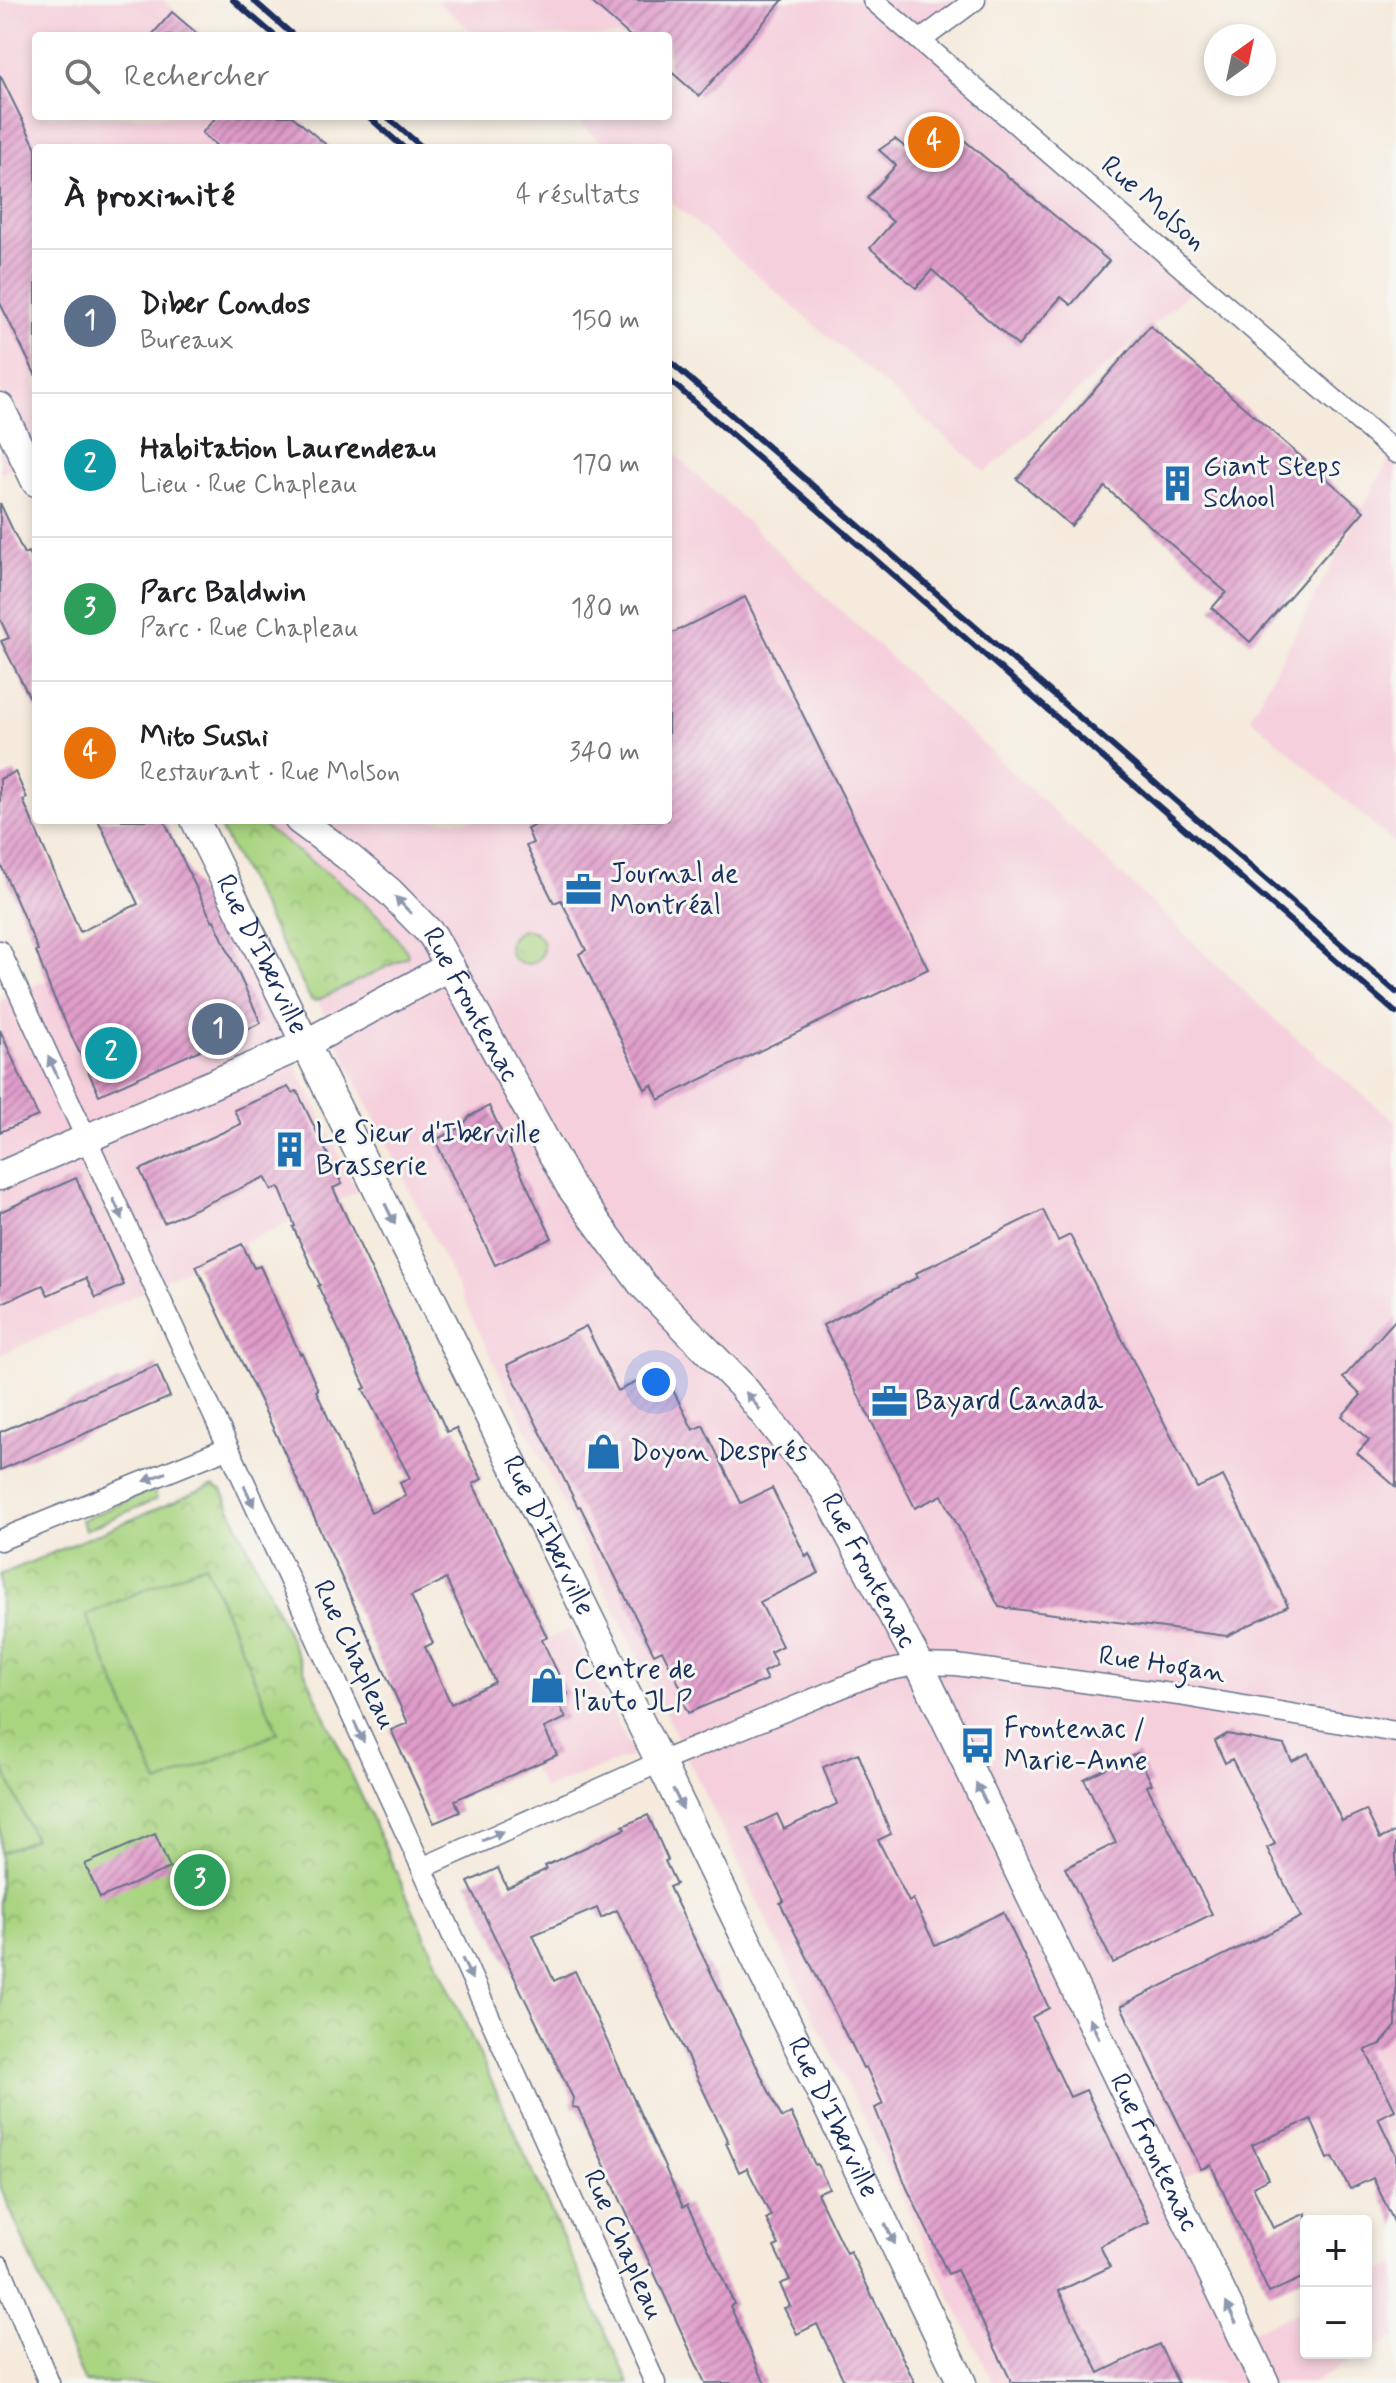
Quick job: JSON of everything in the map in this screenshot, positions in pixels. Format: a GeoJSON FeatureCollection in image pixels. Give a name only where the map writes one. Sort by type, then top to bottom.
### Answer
{"type":"FeatureCollection","features":[{"type":"Feature","properties":{"kind":"main road"},"geometry":{"type":"LineString","coordinates":[[0,407],[32,474]]}},
{"type":"Feature","properties":{"kind":"main road","name":"Rue D'Iberville"},"geometry":{"type":"LineString","coordinates":[[197,824],[660,1762],[962,2383]]}},
{"type":"Feature","properties":{"kind":"main road","name":"Rue Frontenac"},"geometry":{"type":"LineString","coordinates":[[304,824],[390,892],[433,936],[570,1186],[642,1284],[741,1385],[825,1490],[919,1664],[1265,2383]]}},
{"type":"Feature","properties":{"kind":"main road"},"geometry":{"type":"LineString","coordinates":[[0,1176],[305,1044],[450,966]]}},
{"type":"Feature","properties":{"kind":"street","name":"Rue Molson"},"geometry":{"type":"LineString","coordinates":[[873,0],[1396,453]]}},
{"type":"Feature","properties":{"kind":"street"},"geometry":{"type":"LineString","coordinates":[[921,40],[975,0]]}},
{"type":"Feature","properties":{"kind":"street","name":"Rue Chapleau"},"geometry":{"type":"LineString","coordinates":[[0,951],[655,2383]]}},
{"type":"Feature","properties":{"kind":"street"},"geometry":{"type":"LineString","coordinates":[[0,1540],[227,1448]]}},
{"type":"Feature","properties":{"kind":"street","name":"Rue Hogan"},"geometry":{"type":"LineString","coordinates":[[422,1868],[660,1762],[877,1673],[919,1664],[956,1665],[1179,1695],[1396,1732]]}},
{"type":"Feature","properties":{"kind":"street"},"geometry":{"type":"LineString","coordinates":[[0,2266],[49,2383]]}},
{"type":"Feature","properties":{"kind":"shaded area"},"geometry":{"type":"Polygon","coordinates":[[[0,0],[163,0],[199,32],[32,32],[32,120],[301,120],[328,144],[32,144],[32,456],[0,473],[0,0]]]}},
{"type":"Feature","properties":{"kind":"shaded area"},"geometry":{"type":"Polygon","coordinates":[[[436,0],[975,0],[921,39],[1201,282],[986,472],[672,202],[672,144],[603,144],[576,120],[672,120],[672,32],[473,32],[436,0]]]}},
{"type":"Feature","properties":{"kind":"shaded area"},"geometry":{"type":"Polygon","coordinates":[[[1394,451],[1396,453],[1396,845],[1250,717],[1394,451]]]}},
{"type":"Feature","properties":{"kind":"shaded area"},"geometry":{"type":"Polygon","coordinates":[[[672,452],[1281,1025],[1396,1123],[1396,2129],[1325,2162],[1304,2122],[1173,2182],[1246,2335],[1300,2310],[1300,2359],[1356,2359],[1312,2383],[993,2383],[231,824],[672,824],[672,452]]]}},
{"type":"Feature","properties":{"kind":"shaded area"},"geometry":{"type":"Polygon","coordinates":[[[219,906],[357,1192],[0,1355],[0,1000],[219,906]]]}},
{"type":"Feature","properties":{"kind":"shaded area"},"geometry":{"type":"Polygon","coordinates":[[[569,1629],[634,1755],[543,1789],[486,1670],[569,1629]]]}},
{"type":"Feature","properties":{"kind":"shaded area"},"geometry":{"type":"Polygon","coordinates":[[[1396,2264],[1396,2337],[1372,2350],[1372,2275],[1396,2264]]]}},
{"type":"Feature","properties":{"kind":"green space"},"geometry":{"type":"Polygon","coordinates":[[[218,824],[260,824],[343,885],[382,919],[408,953],[407,957],[316,1001],[311,1000],[218,824]]]}},
{"type":"Feature","properties":{"kind":"green space"},"geometry":{"type":"Polygon","coordinates":[[[526,930],[538,935],[543,947],[538,959],[526,964],[514,959],[509,947],[514,935],[526,930]]]}},
{"type":"Feature","properties":{"kind":"green space"},"geometry":{"type":"Polygon","coordinates":[[[213,1485],[222,1490],[629,2383],[85,2383],[0,2186],[0,1575],[213,1485]]]}},
{"type":"Feature","properties":{"kind":"green space"},"geometry":{"type":"Polygon","coordinates":[[[153,1490],[157,1499],[85,1530],[81,1520],[153,1490]]]}},
{"type":"Feature","properties":{"kind":"green space"},"geometry":{"type":"Polygon","coordinates":[[[205,1564],[278,1733],[158,1784],[86,1615],[205,1564]]]}},
{"type":"Feature","properties":{"kind":"green space"},"geometry":{"type":"Polygon","coordinates":[[[0,1760],[34,1839],[0,1853],[0,1760]]]}},
{"type":"Feature","properties":{"kind":"building"},"geometry":{"type":"Polygon","coordinates":[[[589,0],[783,0],[699,96],[672,72],[672,32],[625,32],[589,0]]]}},
{"type":"Feature","properties":{"kind":"building"},"geometry":{"type":"Polygon","coordinates":[[[172,12],[195,32],[154,32],[172,12]]]}},
{"type":"Feature","properties":{"kind":"building"},"geometry":{"type":"Polygon","coordinates":[[[0,75],[34,144],[32,368],[0,303],[0,75]]]}},
{"type":"Feature","properties":{"kind":"building"},"geometry":{"type":"Polygon","coordinates":[[[934,115],[1109,261],[1071,305],[1061,297],[1018,346],[932,270],[916,288],[870,248],[893,222],[867,198],[896,165],[879,150],[895,139],[905,147],[934,115]]]}},
{"type":"Feature","properties":{"kind":"building"},"geometry":{"type":"Polygon","coordinates":[[[213,120],[297,120],[325,144],[214,144],[202,133],[213,120]]]}},
{"type":"Feature","properties":{"kind":"building","name":"Giant Steps School"},"geometry":{"type":"Polygon","coordinates":[[[1150,326],[1364,511],[1250,642],[1212,608],[1226,592],[1105,487],[1071,526],[1017,479],[1150,326]]]}},
{"type":"Feature","properties":{"kind":"building"},"geometry":{"type":"Polygon","coordinates":[[[0,503],[24,554],[28,552],[32,561],[32,702],[1,641],[9,638],[0,619],[0,503]]]}},
{"type":"Feature","properties":{"kind":"building"},"geometry":{"type":"Polygon","coordinates":[[[745,597],[928,969],[659,1100],[652,1085],[645,1089],[579,954],[586,950],[561,900],[554,903],[526,846],[533,843],[527,829],[537,824],[672,824],[672,633],[745,597]]]}},
{"type":"Feature","properties":{"kind":"building"},"geometry":{"type":"Polygon","coordinates":[[[15,772],[27,798],[23,800],[32,824],[80,932],[138,904],[100,824],[166,824],[261,1023],[99,1095],[51,991],[38,950],[0,863],[0,779],[15,772]]]}},
{"type":"Feature","properties":{"kind":"building"},"geometry":{"type":"Polygon","coordinates":[[[0,1030],[38,1116],[0,1132],[0,1030]]]}},
{"type":"Feature","properties":{"kind":"building"},"geometry":{"type":"Polygon","coordinates":[[[288,1087],[292,1093],[297,1091],[342,1184],[333,1188],[447,1432],[456,1428],[482,1479],[473,1484],[547,1637],[542,1640],[568,1694],[561,1708],[566,1718],[544,1728],[557,1755],[455,1800],[460,1812],[434,1823],[391,1730],[408,1723],[196,1266],[242,1244],[254,1268],[260,1266],[302,1353],[371,1512],[406,1496],[400,1483],[410,1478],[363,1389],[366,1388],[318,1286],[279,1187],[272,1190],[265,1177],[164,1223],[140,1170],[241,1124],[234,1110],[288,1087]],[[446,1579],[411,1596],[433,1643],[425,1647],[451,1704],[495,1682],[446,1579]]]}},
{"type":"Feature","properties":{"kind":"building"},"geometry":{"type":"Polygon","coordinates":[[[489,1106],[552,1238],[495,1265],[435,1140],[460,1128],[470,1116],[489,1106]]]}},
{"type":"Feature","properties":{"kind":"building"},"geometry":{"type":"Polygon","coordinates":[[[76,1178],[124,1285],[96,1298],[86,1278],[48,1295],[43,1285],[0,1304],[0,1212],[76,1178]]]}},
{"type":"Feature","properties":{"kind":"building"},"geometry":{"type":"Polygon","coordinates":[[[1043,1210],[1058,1241],[1070,1235],[1197,1488],[1223,1476],[1288,1606],[1227,1636],[999,1607],[942,1495],[915,1508],[823,1325],[918,1277],[916,1273],[1043,1210]]]}},
{"type":"Feature","properties":{"kind":"building"},"geometry":{"type":"Polygon","coordinates":[[[1396,1319],[1396,1487],[1357,1453],[1369,1440],[1342,1416],[1361,1395],[1343,1378],[1396,1319]]]}},
{"type":"Feature","properties":{"kind":"building"},"geometry":{"type":"Polygon","coordinates":[[[586,1326],[618,1391],[645,1378],[648,1384],[666,1376],[693,1430],[703,1425],[741,1503],[772,1488],[806,1557],[809,1554],[819,1573],[760,1602],[782,1646],[770,1652],[777,1665],[763,1672],[767,1680],[688,1713],[678,1692],[682,1690],[662,1650],[654,1654],[507,1365],[586,1326]]]}},
{"type":"Feature","properties":{"kind":"building"},"geometry":{"type":"Polygon","coordinates":[[[157,1365],[170,1397],[0,1470],[0,1432],[157,1365]]]}},
{"type":"Feature","properties":{"kind":"building"},"geometry":{"type":"Polygon","coordinates":[[[1227,1734],[1284,1745],[1292,1761],[1308,1753],[1342,1821],[1366,1810],[1380,1839],[1396,1831],[1396,2026],[1381,2044],[1365,2050],[1395,2110],[1378,2118],[1396,2155],[1396,2226],[1373,2178],[1350,2189],[1333,2157],[1328,2159],[1311,2119],[1252,2145],[1268,2179],[1253,2187],[1273,2228],[1300,2216],[1300,2279],[1269,2293],[1211,2165],[1201,2169],[1121,2006],[1301,1917],[1267,1848],[1275,1844],[1232,1759],[1225,1763],[1215,1741],[1227,1734]]]}},
{"type":"Feature","properties":{"kind":"building"},"geometry":{"type":"Polygon","coordinates":[[[858,1753],[891,1834],[878,1840],[909,1902],[913,1899],[935,1945],[1003,1912],[1049,2008],[1032,2017],[1070,2097],[1086,2090],[1149,2222],[1100,2246],[1110,2267],[1059,2291],[1099,2373],[1159,2344],[1178,2383],[1012,2383],[957,2270],[948,2274],[907,2188],[875,2108],[883,2104],[780,1903],[784,1901],[748,1828],[777,1814],[784,1829],[837,1804],[823,1767],[858,1753]]]}},
{"type":"Feature","properties":{"kind":"building"},"geometry":{"type":"Polygon","coordinates":[[[1137,1753],[1152,1784],[1147,1786],[1212,1914],[1113,1963],[1065,1868],[1116,1843],[1084,1779],[1137,1753]]]}},
{"type":"Feature","properties":{"kind":"building"},"geometry":{"type":"Polygon","coordinates":[[[648,1815],[676,1884],[669,1887],[782,2118],[791,2113],[829,2188],[817,2193],[846,2253],[850,2251],[915,2383],[845,2383],[817,2324],[797,2334],[784,2308],[790,2306],[780,2284],[790,2280],[774,2247],[779,2245],[766,2219],[771,2216],[747,2168],[739,2172],[728,2142],[617,1910],[601,1918],[597,1908],[533,1935],[554,1981],[575,1971],[683,2207],[687,2205],[722,2277],[734,2304],[730,2306],[765,2383],[705,2383],[578,2108],[572,2107],[573,2098],[468,1882],[498,1868],[507,1888],[648,1815]]]}},
{"type":"Feature","properties":{"kind":"building"},"geometry":{"type":"Polygon","coordinates":[[[155,1834],[170,1868],[100,1898],[85,1864],[155,1834]]]}},
{"type":"Feature","properties":{"kind":"railway"},"geometry":{"type":"LineString","coordinates":[[233,0],[270,32]]}},
{"type":"Feature","properties":{"kind":"railway"},"geometry":{"type":"LineString","coordinates":[[253,0],[289,32]]}},
{"type":"Feature","properties":{"kind":"railway"},"geometry":{"type":"LineString","coordinates":[[372,120],[400,144]]}},
{"type":"Feature","properties":{"kind":"railway"},"geometry":{"type":"LineString","coordinates":[[391,120],[418,144]]}},
{"type":"Feature","properties":{"kind":"railway"},"geometry":{"type":"LineString","coordinates":[[672,363],[1396,992]]}},
{"type":"Feature","properties":{"kind":"railway"},"geometry":{"type":"LineString","coordinates":[[672,382],[1396,1013]]}},
{"type":"Feature","properties":{"kind":"place","name":"Mito Sushi"},"geometry":{"type":"Point","coordinates":[934,142]}},
{"type":"Feature","properties":{"kind":"place","name":"Giant Steps School"},"geometry":{"type":"Point","coordinates":[1177,483]}},
{"type":"Feature","properties":{"kind":"place","name":"Journal de Montréal"},"geometry":{"type":"Point","coordinates":[584,890]}},
{"type":"Feature","properties":{"kind":"place","name":"Diber Condos"},"geometry":{"type":"Point","coordinates":[218,1029]}},
{"type":"Feature","properties":{"kind":"place","name":"Habitation Laurendeau"},"geometry":{"type":"Point","coordinates":[111,1053]}},
{"type":"Feature","properties":{"kind":"place","name":"Le Sieur d'Iberville Brasserie"},"geometry":{"type":"Point","coordinates":[290,1150]}},
{"type":"Feature","properties":{"kind":"place","name":"Bayard Canada"},"geometry":{"type":"Point","coordinates":[889,1401]}},
{"type":"Feature","properties":{"kind":"place","name":"Doyon Després"},"geometry":{"type":"Point","coordinates":[604,1452]}},
{"type":"Feature","properties":{"kind":"place","name":"Centre de l'auto JLP"},"geometry":{"type":"Point","coordinates":[548,1686]}},
{"type":"Feature","properties":{"kind":"place","name":"Frontenac / Marie-Anne"},"geometry":{"type":"Point","coordinates":[978,1745]}},
{"type":"Feature","properties":{"kind":"place","name":"Parc Baldwin"},"geometry":{"type":"Point","coordinates":[200,1880]}}]}
